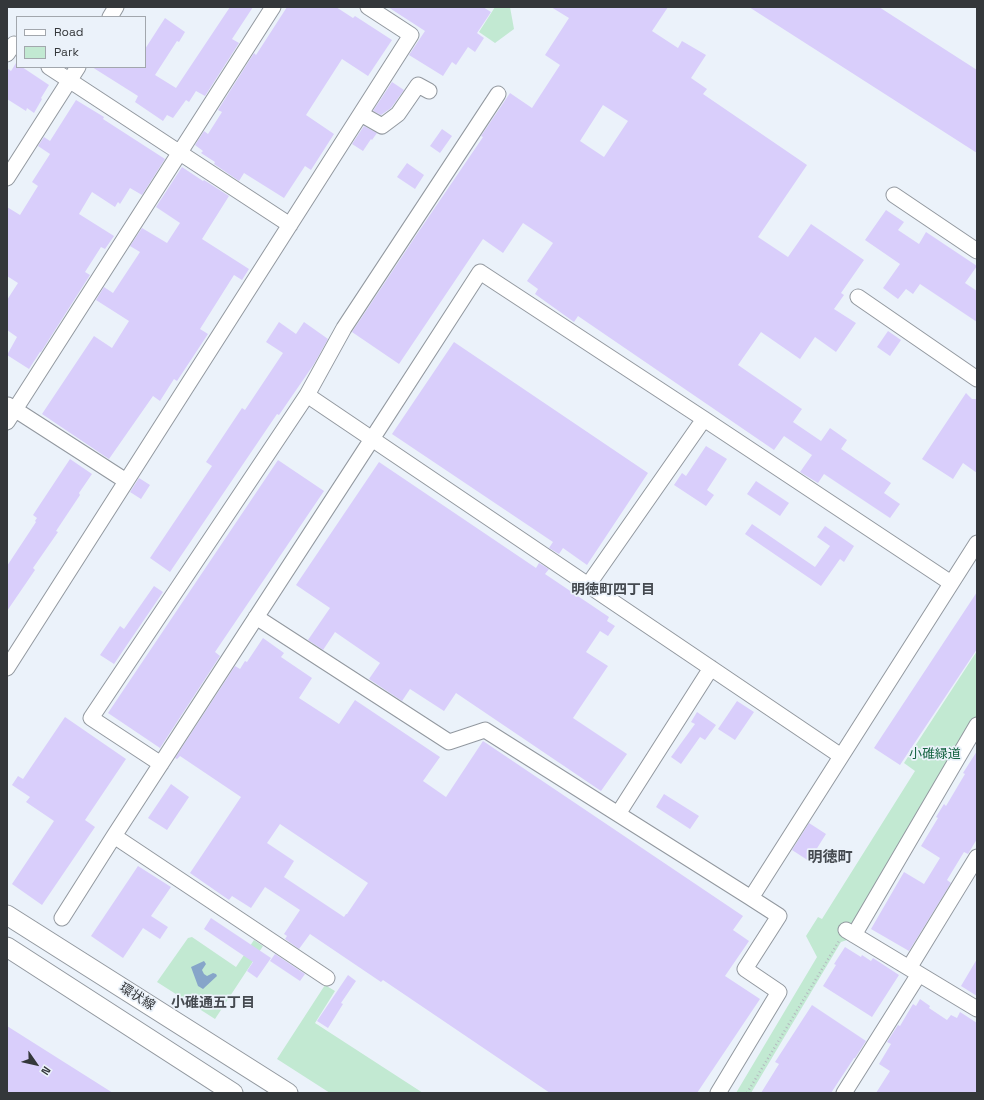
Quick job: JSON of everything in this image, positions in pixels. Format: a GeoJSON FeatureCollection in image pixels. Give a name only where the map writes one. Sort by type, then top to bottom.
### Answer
{"type":"FeatureCollection","features":[{"type":"Feature","properties":{"kind":"main road","name":"環状線"},"geometry":{"type":"LineString","coordinates":[[7,914],[288,1093]]}},
{"type":"Feature","properties":{"kind":"main road"},"geometry":{"type":"LineString","coordinates":[[8,951],[233,1093]]}},
{"type":"Feature","properties":{"kind":"street"},"geometry":{"type":"LineString","coordinates":[[111,16],[116,7]]}},
{"type":"Feature","properties":{"kind":"street"},"geometry":{"type":"LineString","coordinates":[[126,481],[10,412],[273,7]]}},
{"type":"Feature","properties":{"kind":"street"},"geometry":{"type":"LineString","coordinates":[[7,668],[411,35],[368,7]]}},
{"type":"Feature","properties":{"kind":"street"},"geometry":{"type":"LineString","coordinates":[[51,68],[290,225]]}},
{"type":"Feature","properties":{"kind":"street"},"geometry":{"type":"LineString","coordinates":[[7,178],[77,68]]}},
{"type":"Feature","properties":{"kind":"street"},"geometry":{"type":"LineString","coordinates":[[361,114],[382,126],[398,114],[418,85],[429,91]]}},
{"type":"Feature","properties":{"kind":"street"},"geometry":{"type":"LineString","coordinates":[[160,764],[92,718],[308,395],[344,328],[498,94]]}},
{"type":"Feature","properties":{"kind":"street"},"geometry":{"type":"LineString","coordinates":[[894,194],[977,251]]}},
{"type":"Feature","properties":{"kind":"street"},"geometry":{"type":"LineString","coordinates":[[62,918],[160,764],[480,272],[704,418],[951,584]]}},
{"type":"Feature","properties":{"kind":"street"},"geometry":{"type":"LineString","coordinates":[[858,297],[977,378]]}},
{"type":"Feature","properties":{"kind":"street"},"geometry":{"type":"LineString","coordinates":[[308,395],[841,756]]}},
{"type":"Feature","properties":{"kind":"street"},"geometry":{"type":"LineString","coordinates":[[588,585],[704,418]]}},
{"type":"Feature","properties":{"kind":"street"},"geometry":{"type":"LineString","coordinates":[[751,898],[977,543]]}},
{"type":"Feature","properties":{"kind":"street"},"geometry":{"type":"LineString","coordinates":[[256,617],[449,742],[485,730],[779,916],[745,969],[779,992],[718,1093]]}},
{"type":"Feature","properties":{"kind":"street"},"geometry":{"type":"LineString","coordinates":[[618,814],[711,668]]}},
{"type":"Feature","properties":{"kind":"street"},"geometry":{"type":"LineString","coordinates":[[977,725],[850,932],[977,1009]]}},
{"type":"Feature","properties":{"kind":"street"},"geometry":{"type":"LineString","coordinates":[[114,836],[328,978]]}},
{"type":"Feature","properties":{"kind":"street"},"geometry":{"type":"LineString","coordinates":[[844,1093],[977,857]]}},
{"type":"Feature","properties":{"kind":"green space"},"geometry":{"type":"Polygon","coordinates":[[[495,7],[510,7],[514,29],[495,43],[479,32],[495,7]]]}},
{"type":"Feature","properties":{"kind":"green space","name":"小碓緑道"},"geometry":{"type":"Polygon","coordinates":[[[977,651],[977,724],[847,940],[841,942],[751,1093],[736,1093],[817,957],[806,936],[818,917],[822,919],[915,771],[904,763],[977,651]]]}},
{"type":"Feature","properties":{"kind":"green space"},"geometry":{"type":"Polygon","coordinates":[[[192,937],[236,967],[254,940],[263,946],[215,1019],[157,982],[188,938],[192,937]]]}},
{"type":"Feature","properties":{"kind":"green space"},"geometry":{"type":"Polygon","coordinates":[[[325,985],[335,991],[315,1023],[423,1093],[330,1093],[277,1059],[325,985]]]}},
{"type":"Feature","properties":{"kind":"water"},"geometry":{"type":"Polygon","coordinates":[[[204,961],[206,964],[202,970],[204,974],[207,976],[213,973],[217,976],[203,989],[198,986],[191,967],[204,961]]]}},
{"type":"Feature","properties":{"kind":"building"},"geometry":{"type":"Polygon","coordinates":[[[230,7],[253,7],[232,39],[239,43],[205,96],[196,91],[189,102],[186,100],[173,118],[167,115],[163,121],[135,102],[138,96],[94,68],[146,68],[146,47],[165,18],[185,32],[179,42],[177,41],[155,75],[176,88],[230,7]]]}},
{"type":"Feature","properties":{"kind":"building"},"geometry":{"type":"Polygon","coordinates":[[[287,7],[336,7],[353,18],[355,16],[392,40],[368,76],[342,59],[306,115],[334,134],[311,170],[305,166],[284,198],[244,173],[239,181],[214,164],[215,162],[201,153],[203,151],[195,145],[204,131],[208,134],[222,112],[218,110],[254,53],[256,55],[287,7]]]}},
{"type":"Feature","properties":{"kind":"building"},"geometry":{"type":"Polygon","coordinates":[[[388,7],[483,7],[491,12],[477,33],[484,38],[475,52],[468,47],[456,65],[452,62],[443,76],[409,55],[425,31],[388,7]]]}},
{"type":"Feature","properties":{"kind":"building"},"geometry":{"type":"Polygon","coordinates":[[[551,7],[668,7],[652,31],[678,48],[682,41],[706,55],[691,78],[707,89],[703,94],[807,165],[758,237],[788,257],[811,224],[864,260],[841,293],[844,295],[834,309],[856,323],[836,352],[815,337],[800,359],[761,332],[738,365],[802,409],[793,422],[821,441],[830,428],[847,440],[841,449],[891,483],[884,493],[900,504],[890,518],[824,474],[818,483],[800,472],[812,455],[784,436],[774,450],[578,316],[574,322],[535,294],[538,289],[527,281],[553,243],[523,223],[503,253],[483,239],[399,364],[352,332],[483,137],[481,136],[510,93],[532,108],[560,65],[545,55],[569,18],[551,7]],[[603,105],[580,141],[604,157],[628,121],[603,105]]]}},
{"type":"Feature","properties":{"kind":"building"},"geometry":{"type":"Polygon","coordinates":[[[749,7],[879,7],[977,70],[977,153],[749,7]]]}},
{"type":"Feature","properties":{"kind":"building"},"geometry":{"type":"Polygon","coordinates":[[[16,63],[16,68],[24,68],[49,85],[34,113],[27,108],[26,111],[7,99],[7,68],[11,71],[16,63]]]}},
{"type":"Feature","properties":{"kind":"building"},"geometry":{"type":"Polygon","coordinates":[[[392,82],[404,90],[391,108],[381,115],[373,111],[392,82]]]}},
{"type":"Feature","properties":{"kind":"building"},"geometry":{"type":"Polygon","coordinates":[[[76,100],[104,117],[103,119],[165,159],[142,195],[130,188],[120,204],[118,202],[115,207],[92,192],[79,214],[114,236],[105,249],[101,247],[85,272],[90,275],[29,369],[7,355],[17,337],[7,330],[7,300],[18,283],[7,276],[7,207],[20,215],[38,186],[32,182],[50,154],[38,146],[44,137],[50,141],[76,100]]]}},
{"type":"Feature","properties":{"kind":"building"},"geometry":{"type":"Polygon","coordinates":[[[364,126],[377,133],[363,151],[352,144],[364,126]]]}},
{"type":"Feature","properties":{"kind":"building"},"geometry":{"type":"Polygon","coordinates":[[[442,129],[452,136],[440,153],[430,146],[442,129]]]}},
{"type":"Feature","properties":{"kind":"building"},"geometry":{"type":"Polygon","coordinates":[[[407,163],[424,175],[415,189],[397,177],[407,163]]]}},
{"type":"Feature","properties":{"kind":"building"},"geometry":{"type":"Polygon","coordinates":[[[182,167],[229,196],[202,239],[249,269],[242,280],[234,275],[200,329],[208,334],[177,381],[174,379],[160,401],[153,396],[109,459],[42,414],[94,336],[112,348],[129,321],[96,300],[104,287],[113,293],[140,252],[130,246],[142,228],[167,243],[180,223],[156,207],[182,167]]]}},
{"type":"Feature","properties":{"kind":"building"},"geometry":{"type":"Polygon","coordinates":[[[886,210],[904,222],[898,230],[919,244],[926,232],[977,266],[965,283],[977,291],[977,322],[920,284],[913,294],[906,289],[898,299],[883,288],[900,264],[865,240],[886,210]]]}},
{"type":"Feature","properties":{"kind":"building"},"geometry":{"type":"Polygon","coordinates":[[[279,322],[296,334],[304,322],[328,339],[314,364],[279,415],[277,414],[170,572],[150,558],[212,466],[206,462],[242,408],[245,410],[283,353],[266,342],[279,322]]]}},
{"type":"Feature","properties":{"kind":"building"},"geometry":{"type":"Polygon","coordinates":[[[888,331],[901,340],[890,356],[877,347],[888,331]]]}},
{"type":"Feature","properties":{"kind":"building"},"geometry":{"type":"Polygon","coordinates":[[[454,342],[648,473],[587,565],[563,548],[559,554],[549,548],[553,542],[392,434],[454,342]]]}},
{"type":"Feature","properties":{"kind":"building"},"geometry":{"type":"Polygon","coordinates":[[[966,393],[972,399],[977,399],[977,473],[963,463],[953,479],[922,459],[966,393]]]}},
{"type":"Feature","properties":{"kind":"building"},"geometry":{"type":"Polygon","coordinates":[[[706,446],[727,459],[707,490],[714,495],[706,506],[674,485],[682,473],[686,476],[706,446]]]}},
{"type":"Feature","properties":{"kind":"building"},"geometry":{"type":"Polygon","coordinates":[[[70,459],[92,474],[56,531],[58,532],[33,568],[35,570],[7,611],[7,566],[36,522],[35,521],[37,518],[33,515],[70,459]]]}},
{"type":"Feature","properties":{"kind":"building"},"geometry":{"type":"Polygon","coordinates":[[[278,460],[324,491],[215,652],[220,656],[160,748],[108,713],[278,460]]]}},
{"type":"Feature","properties":{"kind":"building"},"geometry":{"type":"Polygon","coordinates":[[[379,462],[536,568],[539,563],[549,569],[545,574],[609,617],[607,621],[615,626],[608,636],[600,631],[586,652],[608,666],[573,718],[627,754],[601,791],[456,693],[444,711],[410,689],[402,701],[369,679],[380,663],[335,632],[323,650],[308,640],[330,608],[296,585],[379,462]]]}},
{"type":"Feature","properties":{"kind":"building"},"geometry":{"type":"Polygon","coordinates":[[[139,478],[150,485],[141,499],[130,492],[139,478]]]}},
{"type":"Feature","properties":{"kind":"building"},"geometry":{"type":"Polygon","coordinates":[[[756,481],[789,503],[780,516],[747,494],[756,481]]]}},
{"type":"Feature","properties":{"kind":"building"},"geometry":{"type":"Polygon","coordinates":[[[752,524],[815,567],[830,546],[817,537],[825,526],[854,546],[844,562],[840,559],[821,586],[745,534],[752,524]]]}},
{"type":"Feature","properties":{"kind":"building"},"geometry":{"type":"Polygon","coordinates":[[[154,586],[163,592],[114,664],[100,655],[120,626],[124,629],[154,586]]]}},
{"type":"Feature","properties":{"kind":"building"},"geometry":{"type":"Polygon","coordinates":[[[977,592],[977,649],[900,765],[874,748],[977,592]]]}},
{"type":"Feature","properties":{"kind":"building"},"geometry":{"type":"Polygon","coordinates":[[[263,638],[284,653],[281,657],[312,678],[299,698],[339,724],[355,700],[440,757],[423,781],[446,797],[483,741],[743,916],[733,930],[749,941],[725,976],[760,999],[697,1093],[550,1093],[383,980],[381,982],[310,934],[299,949],[285,939],[287,936],[284,934],[300,910],[265,887],[251,908],[232,896],[229,900],[190,873],[241,797],[180,756],[177,759],[175,758],[235,666],[240,669],[245,661],[247,662],[263,638]],[[280,824],[267,843],[294,861],[284,877],[344,917],[368,883],[280,824]]]}},
{"type":"Feature","properties":{"kind":"building"},"geometry":{"type":"Polygon","coordinates":[[[737,701],[754,712],[735,740],[718,729],[737,701]]]}},
{"type":"Feature","properties":{"kind":"building"},"geometry":{"type":"Polygon","coordinates":[[[697,712],[716,725],[705,740],[700,737],[681,764],[671,757],[695,724],[691,722],[697,712]]]}},
{"type":"Feature","properties":{"kind":"building"},"geometry":{"type":"Polygon","coordinates":[[[65,717],[126,759],[85,820],[95,827],[42,905],[12,884],[54,821],[26,802],[30,797],[12,785],[18,776],[23,779],[65,717]]]}},
{"type":"Feature","properties":{"kind":"building"},"geometry":{"type":"Polygon","coordinates":[[[977,751],[977,839],[968,854],[964,852],[947,880],[951,883],[909,951],[871,929],[904,872],[924,884],[940,858],[921,846],[938,818],[936,817],[944,804],[946,806],[965,774],[963,773],[977,751]]]}},
{"type":"Feature","properties":{"kind":"building"},"geometry":{"type":"Polygon","coordinates":[[[171,784],[189,797],[167,830],[148,818],[171,784]]]}},
{"type":"Feature","properties":{"kind":"building"},"geometry":{"type":"Polygon","coordinates":[[[664,794],[699,816],[690,829],[656,807],[664,794]]]}},
{"type":"Feature","properties":{"kind":"building"},"geometry":{"type":"Polygon","coordinates":[[[809,823],[826,834],[809,861],[792,850],[809,823]]]}},
{"type":"Feature","properties":{"kind":"building"},"geometry":{"type":"Polygon","coordinates":[[[138,866],[171,887],[151,916],[168,927],[160,939],[143,928],[123,958],[91,936],[138,866]]]}},
{"type":"Feature","properties":{"kind":"building"},"geometry":{"type":"Polygon","coordinates":[[[211,918],[271,958],[257,978],[247,971],[253,962],[204,929],[211,918]]]}},
{"type":"Feature","properties":{"kind":"building"},"geometry":{"type":"Polygon","coordinates":[[[845,947],[861,957],[862,955],[871,961],[873,958],[899,975],[872,1017],[823,986],[836,965],[834,964],[845,947]]]}},
{"type":"Feature","properties":{"kind":"building"},"geometry":{"type":"Polygon","coordinates":[[[275,954],[305,974],[300,981],[270,961],[275,954]]]}},
{"type":"Feature","properties":{"kind":"building"},"geometry":{"type":"Polygon","coordinates":[[[977,959],[977,996],[961,986],[977,959]]]}},
{"type":"Feature","properties":{"kind":"building"},"geometry":{"type":"Polygon","coordinates":[[[348,975],[356,981],[341,1003],[343,1004],[328,1028],[317,1021],[348,975]]]}},
{"type":"Feature","properties":{"kind":"building"},"geometry":{"type":"Polygon","coordinates":[[[920,999],[930,1006],[929,1008],[947,1020],[951,1015],[957,1018],[960,1012],[977,1023],[977,1093],[876,1093],[890,1071],[879,1064],[891,1044],[887,1042],[898,1025],[900,1026],[913,1004],[916,1006],[920,999]]]}},
{"type":"Feature","properties":{"kind":"building"},"geometry":{"type":"Polygon","coordinates":[[[812,1005],[866,1041],[831,1093],[761,1093],[779,1064],[775,1062],[812,1005]]]}},
{"type":"Feature","properties":{"kind":"building"},"geometry":{"type":"Polygon","coordinates":[[[7,1026],[113,1093],[7,1093],[7,1026]]]}},
{"type":"Feature","properties":{"kind":"district","name":"明徳町四丁目"},"geometry":{"type":"Point","coordinates":[613,590]}},
{"type":"Feature","properties":{"kind":"district","name":"明徳町"},"geometry":{"type":"Point","coordinates":[830,858]}},
{"type":"Feature","properties":{"kind":"district","name":"小碓通五丁目"},"geometry":{"type":"Point","coordinates":[213,1003]}}]}
